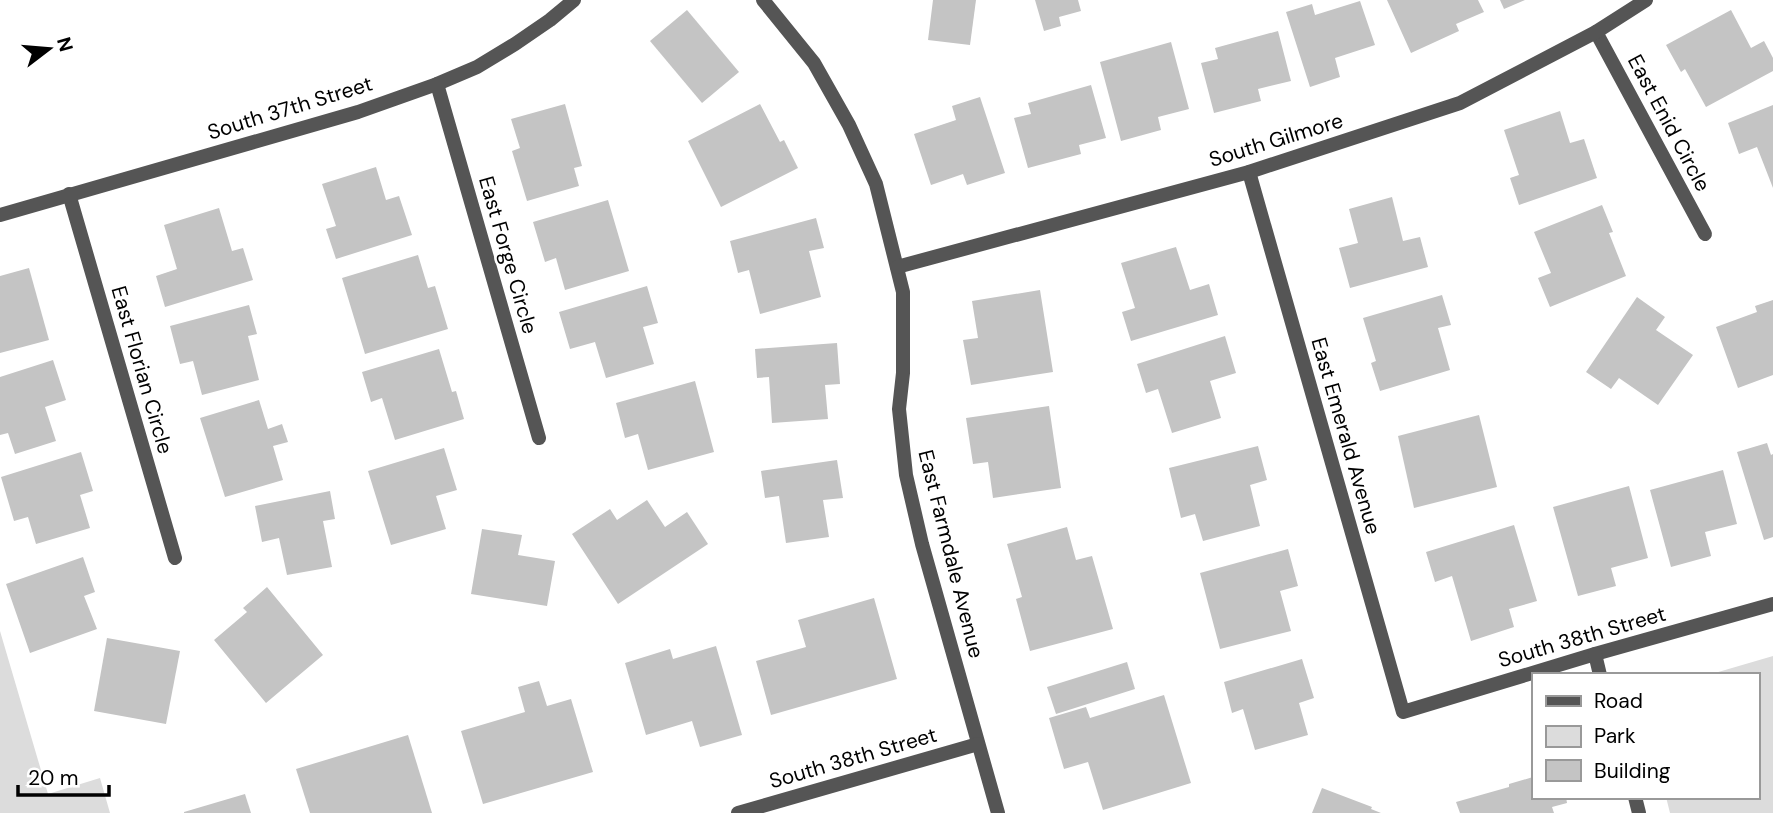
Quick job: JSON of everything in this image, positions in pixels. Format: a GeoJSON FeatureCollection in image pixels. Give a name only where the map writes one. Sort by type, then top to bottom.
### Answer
{"type":"FeatureCollection","features":[{"type":"Feature","properties":{"kind":"street","name":"South 37th Street"},"geometry":{"type":"LineString","coordinates":[[0,215],[358,112],[437,84],[477,67],[515,44],[574,0]]}},
{"type":"Feature","properties":{"kind":"street","name":"East Farmdale Avenue"},"geometry":{"type":"LineString","coordinates":[[763,0],[814,63],[849,125],[876,184],[903,292],[903,373],[899,409],[906,475],[922,544],[998,813]]}},
{"type":"Feature","properties":{"kind":"street","name":"South Gilmore"},"geometry":{"type":"LineString","coordinates":[[897,267],[1249,172],[1460,103],[1596,32],[1646,0]]}},
{"type":"Feature","properties":{"kind":"street","name":"East Enid Circle"},"geometry":{"type":"LineString","coordinates":[[1596,32],[1705,234]]}},
{"type":"Feature","properties":{"kind":"street","name":"East Forge Circle"},"geometry":{"type":"LineString","coordinates":[[437,84],[539,438]]}},
{"type":"Feature","properties":{"kind":"street","name":"East Emerald Avenue"},"geometry":{"type":"LineString","coordinates":[[1249,172],[1403,712]]}},
{"type":"Feature","properties":{"kind":"street","name":"East Florian Circle"},"geometry":{"type":"LineString","coordinates":[[69,194],[175,558]]}},
{"type":"Feature","properties":{"kind":"street","name":"South 38th Street"},"geometry":{"type":"LineString","coordinates":[[1532,673],[1773,604]]}},
{"type":"Feature","properties":{"kind":"street"},"geometry":{"type":"LineString","coordinates":[[1595,654],[1600,673]]}},
{"type":"Feature","properties":{"kind":"street","name":"South 38th Street"},"geometry":{"type":"LineString","coordinates":[[1403,712],[1532,673]]}},
{"type":"Feature","properties":{"kind":"street","name":"South 38th Street"},"geometry":{"type":"LineString","coordinates":[[738,813],[978,744]]}},
{"type":"Feature","properties":{"kind":"green space"},"geometry":{"type":"Polygon","coordinates":[[[0,631],[48,794],[100,778],[110,813],[0,813],[0,631]]]}},
{"type":"Feature","properties":{"kind":"green space"},"geometry":{"type":"Polygon","coordinates":[[[1773,656],[1773,813],[1670,813],[1666,799],[1759,799],[1759,673],[1715,673],[1773,656]]]}},
{"type":"Feature","properties":{"kind":"building"},"geometry":{"type":"Polygon","coordinates":[[[933,0],[976,0],[970,45],[928,40],[933,0]]]}},
{"type":"Feature","properties":{"kind":"building"},"geometry":{"type":"Polygon","coordinates":[[[1035,0],[1078,0],[1081,11],[1059,17],[1061,26],[1044,31],[1035,0]]]}},
{"type":"Feature","properties":{"kind":"building"},"geometry":{"type":"Polygon","coordinates":[[[1387,0],[1478,0],[1484,12],[1456,24],[1459,31],[1411,53],[1387,0]]]}},
{"type":"Feature","properties":{"kind":"building"},"geometry":{"type":"Polygon","coordinates":[[[1500,0],[1525,0],[1504,9],[1500,0]]]}},
{"type":"Feature","properties":{"kind":"building"},"geometry":{"type":"Polygon","coordinates":[[[1360,1],[1375,45],[1335,58],[1340,77],[1310,87],[1286,12],[1312,4],[1315,15],[1360,1]]]}},
{"type":"Feature","properties":{"kind":"building"},"geometry":{"type":"Polygon","coordinates":[[[687,10],[739,72],[702,103],[650,41],[687,10]]]}},
{"type":"Feature","properties":{"kind":"building"},"geometry":{"type":"Polygon","coordinates":[[[1731,10],[1751,48],[1764,41],[1773,58],[1773,71],[1706,107],[1685,69],[1681,72],[1666,45],[1731,10]]]}},
{"type":"Feature","properties":{"kind":"building"},"geometry":{"type":"Polygon","coordinates":[[[1278,31],[1291,81],[1258,89],[1261,101],[1214,113],[1201,63],[1218,59],[1215,48],[1278,31]]]}},
{"type":"Feature","properties":{"kind":"building"},"geometry":{"type":"Polygon","coordinates":[[[1171,42],[1189,109],[1158,117],[1161,130],[1121,141],[1100,62],[1171,42]]]}},
{"type":"Feature","properties":{"kind":"building"},"geometry":{"type":"Polygon","coordinates":[[[1091,85],[1106,138],[1079,145],[1081,154],[1028,168],[1014,118],[1031,114],[1028,103],[1091,85]]]}},
{"type":"Feature","properties":{"kind":"building"},"geometry":{"type":"Polygon","coordinates":[[[980,97],[1005,173],[967,185],[963,174],[931,185],[914,134],[956,120],[952,106],[980,97]]]}},
{"type":"Feature","properties":{"kind":"building"},"geometry":{"type":"Polygon","coordinates":[[[565,104],[582,166],[574,168],[579,186],[527,201],[512,151],[520,148],[511,119],[565,104]]]}},
{"type":"Feature","properties":{"kind":"building"},"geometry":{"type":"Polygon","coordinates":[[[760,104],[780,142],[784,140],[798,168],[721,207],[688,141],[760,104]]]}},
{"type":"Feature","properties":{"kind":"building"},"geometry":{"type":"Polygon","coordinates":[[[1773,105],[1773,188],[1757,147],[1739,154],[1728,123],[1773,105]]]}},
{"type":"Feature","properties":{"kind":"building"},"geometry":{"type":"Polygon","coordinates":[[[1560,111],[1570,143],[1584,139],[1597,178],[1519,205],[1510,178],[1519,175],[1504,130],[1560,111]]]}},
{"type":"Feature","properties":{"kind":"building"},"geometry":{"type":"Polygon","coordinates":[[[376,167],[386,200],[399,196],[412,235],[336,259],[326,229],[336,226],[322,184],[376,167]]]}},
{"type":"Feature","properties":{"kind":"building"},"geometry":{"type":"Polygon","coordinates":[[[1392,197],[1403,241],[1420,237],[1428,267],[1350,288],[1339,248],[1358,243],[1349,209],[1392,197]]]}},
{"type":"Feature","properties":{"kind":"building"},"geometry":{"type":"Polygon","coordinates":[[[608,200],[629,271],[565,290],[556,258],[545,262],[533,222],[608,200]]]}},
{"type":"Feature","properties":{"kind":"building"},"geometry":{"type":"Polygon","coordinates":[[[1602,205],[1613,232],[1609,233],[1626,276],[1550,307],[1538,278],[1551,273],[1534,232],[1602,205]]]}},
{"type":"Feature","properties":{"kind":"building"},"geometry":{"type":"Polygon","coordinates":[[[219,208],[232,251],[243,248],[253,280],[165,307],[156,276],[177,269],[164,225],[219,208]]]}},
{"type":"Feature","properties":{"kind":"building"},"geometry":{"type":"Polygon","coordinates":[[[816,218],[824,248],[809,251],[821,297],[760,314],[749,270],[738,273],[730,241],[816,218]]]}},
{"type":"Feature","properties":{"kind":"building"},"geometry":{"type":"Polygon","coordinates":[[[1176,247],[1190,290],[1209,284],[1218,315],[1131,341],[1122,312],[1135,308],[1121,263],[1176,247]]]}},
{"type":"Feature","properties":{"kind":"building"},"geometry":{"type":"Polygon","coordinates":[[[418,255],[428,288],[435,286],[448,329],[365,354],[342,278],[418,255]]]}},
{"type":"Feature","properties":{"kind":"building"},"geometry":{"type":"Polygon","coordinates":[[[29,268],[49,340],[0,353],[0,276],[29,268]]]}},
{"type":"Feature","properties":{"kind":"building"},"geometry":{"type":"Polygon","coordinates":[[[647,286],[658,323],[643,327],[654,364],[606,378],[595,342],[570,349],[559,312],[647,286]]]}},
{"type":"Feature","properties":{"kind":"building"},"geometry":{"type":"Polygon","coordinates":[[[1040,290],[1053,372],[971,385],[963,340],[978,338],[972,301],[1040,290]]]}},
{"type":"Feature","properties":{"kind":"building"},"geometry":{"type":"Polygon","coordinates":[[[1442,295],[1451,325],[1438,328],[1450,370],[1380,391],[1371,363],[1376,361],[1363,318],[1442,295]]]}},
{"type":"Feature","properties":{"kind":"building"},"geometry":{"type":"Polygon","coordinates":[[[1637,297],[1665,317],[1656,330],[1693,355],[1658,405],[1619,378],[1611,389],[1586,372],[1637,297]]]}},
{"type":"Feature","properties":{"kind":"building"},"geometry":{"type":"Polygon","coordinates":[[[1773,300],[1773,375],[1738,388],[1716,327],[1757,312],[1755,306],[1773,300]]]}},
{"type":"Feature","properties":{"kind":"building"},"geometry":{"type":"Polygon","coordinates":[[[249,305],[257,334],[248,336],[259,380],[202,395],[193,361],[180,364],[170,326],[249,305]]]}},
{"type":"Feature","properties":{"kind":"building"},"geometry":{"type":"Polygon","coordinates":[[[1225,336],[1236,373],[1210,381],[1221,418],[1172,433],[1158,389],[1146,393],[1137,364],[1225,336]]]}},
{"type":"Feature","properties":{"kind":"building"},"geometry":{"type":"Polygon","coordinates":[[[837,343],[840,384],[825,385],[828,419],[772,423],[769,377],[757,378],[755,349],[837,343]]]}},
{"type":"Feature","properties":{"kind":"building"},"geometry":{"type":"Polygon","coordinates":[[[439,349],[452,392],[456,391],[464,419],[395,440],[382,398],[371,402],[362,372],[439,349]]]}},
{"type":"Feature","properties":{"kind":"building"},"geometry":{"type":"Polygon","coordinates":[[[53,360],[66,400],[45,407],[56,441],[15,454],[8,433],[0,435],[0,377],[53,360]]]}},
{"type":"Feature","properties":{"kind":"building"},"geometry":{"type":"Polygon","coordinates":[[[695,381],[714,452],[648,470],[638,434],[625,438],[616,403],[695,381]]]}},
{"type":"Feature","properties":{"kind":"building"},"geometry":{"type":"Polygon","coordinates":[[[259,400],[268,429],[282,424],[288,442],[273,446],[283,480],[225,497],[200,418],[259,400]]]}},
{"type":"Feature","properties":{"kind":"building"},"geometry":{"type":"Polygon","coordinates":[[[1049,406],[1061,488],[993,498],[988,462],[973,464],[966,418],[1049,406]]]}},
{"type":"Feature","properties":{"kind":"building"},"geometry":{"type":"Polygon","coordinates":[[[1479,415],[1497,487],[1414,508],[1398,436],[1479,415]]]}},
{"type":"Feature","properties":{"kind":"building"},"geometry":{"type":"Polygon","coordinates":[[[1767,443],[1771,455],[1773,454],[1773,537],[1764,540],[1737,452],[1767,443]]]}},
{"type":"Feature","properties":{"kind":"building"},"geometry":{"type":"Polygon","coordinates":[[[1258,446],[1267,480],[1250,485],[1260,526],[1203,541],[1195,514],[1181,518],[1169,468],[1258,446]]]}},
{"type":"Feature","properties":{"kind":"building"},"geometry":{"type":"Polygon","coordinates":[[[444,448],[457,490],[436,496],[446,529],[391,545],[368,471],[444,448]]]}},
{"type":"Feature","properties":{"kind":"building"},"geometry":{"type":"Polygon","coordinates":[[[81,452],[93,491],[80,495],[90,528],[36,544],[28,517],[14,521],[1,477],[81,452]]]}},
{"type":"Feature","properties":{"kind":"building"},"geometry":{"type":"Polygon","coordinates":[[[837,460],[843,498],[823,500],[829,537],[786,543],[779,496],[765,498],[761,471],[837,460]]]}},
{"type":"Feature","properties":{"kind":"building"},"geometry":{"type":"Polygon","coordinates":[[[1723,470],[1737,524],[1705,532],[1711,556],[1671,567],[1650,490],[1723,470]]]}},
{"type":"Feature","properties":{"kind":"building"},"geometry":{"type":"Polygon","coordinates":[[[1629,486],[1648,558],[1611,568],[1616,586],[1578,596],[1553,507],[1629,486]]]}},
{"type":"Feature","properties":{"kind":"building"},"geometry":{"type":"Polygon","coordinates":[[[330,491],[335,519],[323,521],[332,567],[287,575],[279,538],[262,542],[255,506],[330,491]]]}},
{"type":"Feature","properties":{"kind":"building"},"geometry":{"type":"Polygon","coordinates":[[[647,500],[665,527],[687,512],[708,544],[618,604],[572,534],[610,509],[617,520],[647,500]]]}},
{"type":"Feature","properties":{"kind":"building"},"geometry":{"type":"Polygon","coordinates":[[[1514,525],[1537,601],[1509,609],[1514,627],[1471,641],[1452,576],[1435,582],[1426,552],[1514,525]]]}},
{"type":"Feature","properties":{"kind":"building"},"geometry":{"type":"Polygon","coordinates":[[[1067,527],[1076,560],[1092,556],[1113,629],[1030,651],[1016,599],[1022,597],[1007,544],[1067,527]]]}},
{"type":"Feature","properties":{"kind":"building"},"geometry":{"type":"Polygon","coordinates":[[[482,529],[522,535],[518,555],[555,561],[547,606],[471,594],[482,529]]]}},
{"type":"Feature","properties":{"kind":"building"},"geometry":{"type":"Polygon","coordinates":[[[1288,549],[1298,586],[1280,591],[1291,631],[1220,649],[1200,573],[1288,549]]]}},
{"type":"Feature","properties":{"kind":"building"},"geometry":{"type":"Polygon","coordinates":[[[83,557],[95,592],[84,596],[97,629],[30,653],[6,584],[83,557]]]}},
{"type":"Feature","properties":{"kind":"building"},"geometry":{"type":"Polygon","coordinates":[[[267,587],[323,655],[266,703],[214,640],[247,612],[243,608],[267,587]]]}},
{"type":"Feature","properties":{"kind":"building"},"geometry":{"type":"Polygon","coordinates":[[[874,598],[897,679],[771,715],[756,661],[806,647],[798,620],[874,598]]]}},
{"type":"Feature","properties":{"kind":"building"},"geometry":{"type":"Polygon","coordinates":[[[107,638],[180,651],[166,724],[94,711],[107,638]]]}},
{"type":"Feature","properties":{"kind":"building"},"geometry":{"type":"Polygon","coordinates":[[[716,646],[742,735],[700,747],[692,721],[646,735],[625,663],[670,649],[673,659],[716,646]]]}},
{"type":"Feature","properties":{"kind":"building"},"geometry":{"type":"Polygon","coordinates":[[[1302,659],[1314,698],[1299,703],[1308,735],[1255,750],[1243,709],[1232,713],[1224,682],[1302,659]]]}},
{"type":"Feature","properties":{"kind":"building"},"geometry":{"type":"Polygon","coordinates":[[[1127,662],[1135,689],[1056,714],[1047,687],[1127,662]]]}},
{"type":"Feature","properties":{"kind":"building"},"geometry":{"type":"Polygon","coordinates":[[[539,681],[547,706],[571,699],[593,772],[483,804],[461,731],[525,712],[518,687],[539,681]]]}},
{"type":"Feature","properties":{"kind":"building"},"geometry":{"type":"Polygon","coordinates":[[[1164,695],[1191,783],[1103,810],[1088,762],[1064,769],[1049,718],[1086,707],[1090,718],[1164,695]]]}},
{"type":"Feature","properties":{"kind":"building"},"geometry":{"type":"Polygon","coordinates":[[[408,735],[432,813],[310,813],[296,769],[408,735]]]}},
{"type":"Feature","properties":{"kind":"building"},"geometry":{"type":"Polygon","coordinates":[[[1532,777],[1532,799],[1566,799],[1567,803],[1552,807],[1554,813],[1460,813],[1456,802],[1509,787],[1509,784],[1532,777]]]}},
{"type":"Feature","properties":{"kind":"building"},"geometry":{"type":"Polygon","coordinates":[[[1322,788],[1372,807],[1371,809],[1381,813],[1312,813],[1322,788]]]}},
{"type":"Feature","properties":{"kind":"building"},"geometry":{"type":"Polygon","coordinates":[[[245,794],[251,813],[184,813],[184,812],[245,794]]]}}]}
